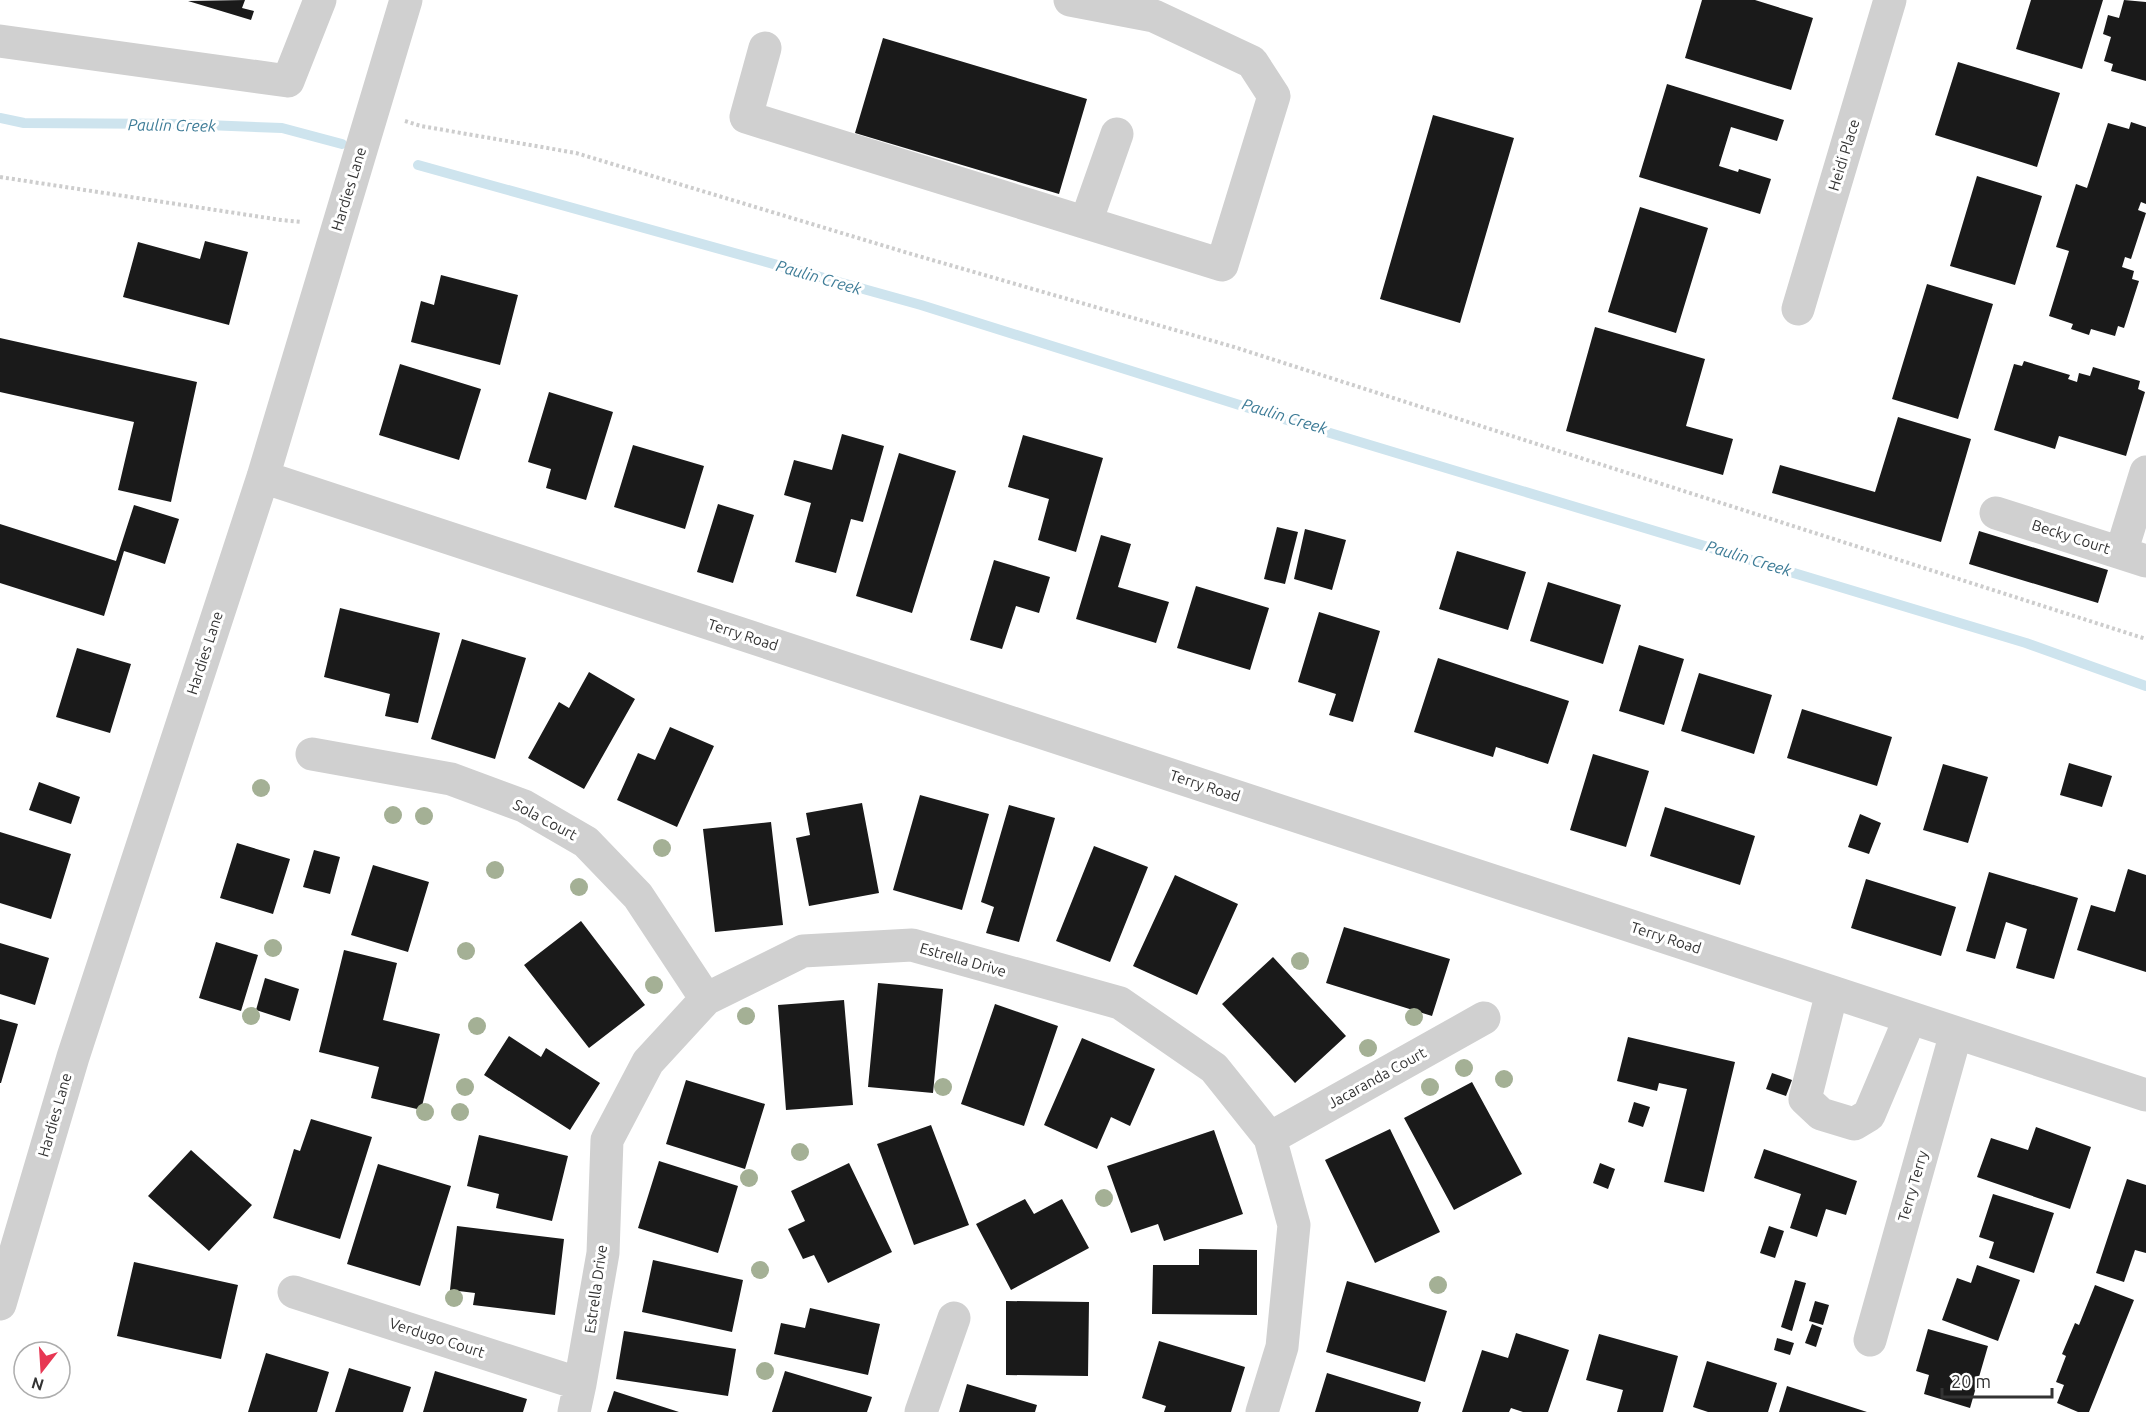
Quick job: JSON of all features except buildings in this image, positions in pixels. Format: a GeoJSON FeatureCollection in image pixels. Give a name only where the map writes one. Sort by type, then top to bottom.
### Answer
{"type":"FeatureCollection","features":[{"type":"Feature","properties":{"kind":"street"},"geometry":{"type":"LineString","coordinates":[[0,41],[288,81],[320,0]]}},
{"type":"Feature","properties":{"kind":"street","name":"Hardies Lane"},"geometry":{"type":"LineString","coordinates":[[0,1304],[76,1046],[263,477],[406,0]]}},
{"type":"Feature","properties":{"kind":"street"},"geometry":{"type":"LineString","coordinates":[[765,48],[746,117],[1222,264],[1274,96],[1252,62],[1154,16],[1070,0]]}},
{"type":"Feature","properties":{"kind":"street","name":"Heidi Place"},"geometry":{"type":"LineString","coordinates":[[1798,309],[1890,0]]}},
{"type":"Feature","properties":{"kind":"street"},"geometry":{"type":"LineString","coordinates":[[1086,222],[1117,134]]}},
{"type":"Feature","properties":{"kind":"street"},"geometry":{"type":"LineString","coordinates":[[2134,557],[2146,472]]}},
{"type":"Feature","properties":{"kind":"street","name":"Terry Road"},"geometry":{"type":"LineString","coordinates":[[263,477],[2146,1095]]}},
{"type":"Feature","properties":{"kind":"street","name":"Becky Court"},"geometry":{"type":"LineString","coordinates":[[1996,513],[2134,557]]}},
{"type":"Feature","properties":{"kind":"street","name":"Sola Court"},"geometry":{"type":"LineString","coordinates":[[312,754],[451,779],[524,806],[586,842],[638,896],[706,999]]}},
{"type":"Feature","properties":{"kind":"street","name":"Estrella Drive"},"geometry":{"type":"LineString","coordinates":[[577,1398],[603,1253],[607,1140],[648,1062],[706,999],[803,951],[912,945],[1120,1003],[1214,1068],[1270,1138],[1294,1225],[1282,1347],[1262,1412]]}},
{"type":"Feature","properties":{"kind":"street"},"geometry":{"type":"LineString","coordinates":[[1832,992],[1805,1098],[1821,1114],[1854,1124],[1869,1115],[1910,1018]]}},
{"type":"Feature","properties":{"kind":"street","name":"Jacaranda Court"},"geometry":{"type":"LineString","coordinates":[[1270,1138],[1484,1017]]}},
{"type":"Feature","properties":{"kind":"street","name":"Terry Terry"},"geometry":{"type":"LineString","coordinates":[[1870,1340],[1956,1033]]}},
{"type":"Feature","properties":{"kind":"street","name":"Verdugo Court"},"geometry":{"type":"LineString","coordinates":[[294,1292],[577,1398]]}},
{"type":"Feature","properties":{"kind":"street"},"geometry":{"type":"LineString","coordinates":[[921,1412],[954,1318]]}},
{"type":"Feature","properties":{"kind":"path"},"geometry":{"type":"LineString","coordinates":[[372,111],[421,126],[576,153],[908,253],[1234,347],[2146,639]]}},
{"type":"Feature","properties":{"kind":"path"},"geometry":{"type":"LineString","coordinates":[[0,177],[281,220],[338,224]]}},
{"type":"Feature","properties":{"kind":"waterway","name":"Paulin Creek"},"geometry":{"type":"LineString","coordinates":[[0,118],[24,123],[182,124],[282,128],[342,144]]}},
{"type":"Feature","properties":{"kind":"waterway","name":"Paulin Creek"},"geometry":{"type":"LineString","coordinates":[[418,165],[921,305],[1287,420],[2026,643],[2146,686]]}}]}
